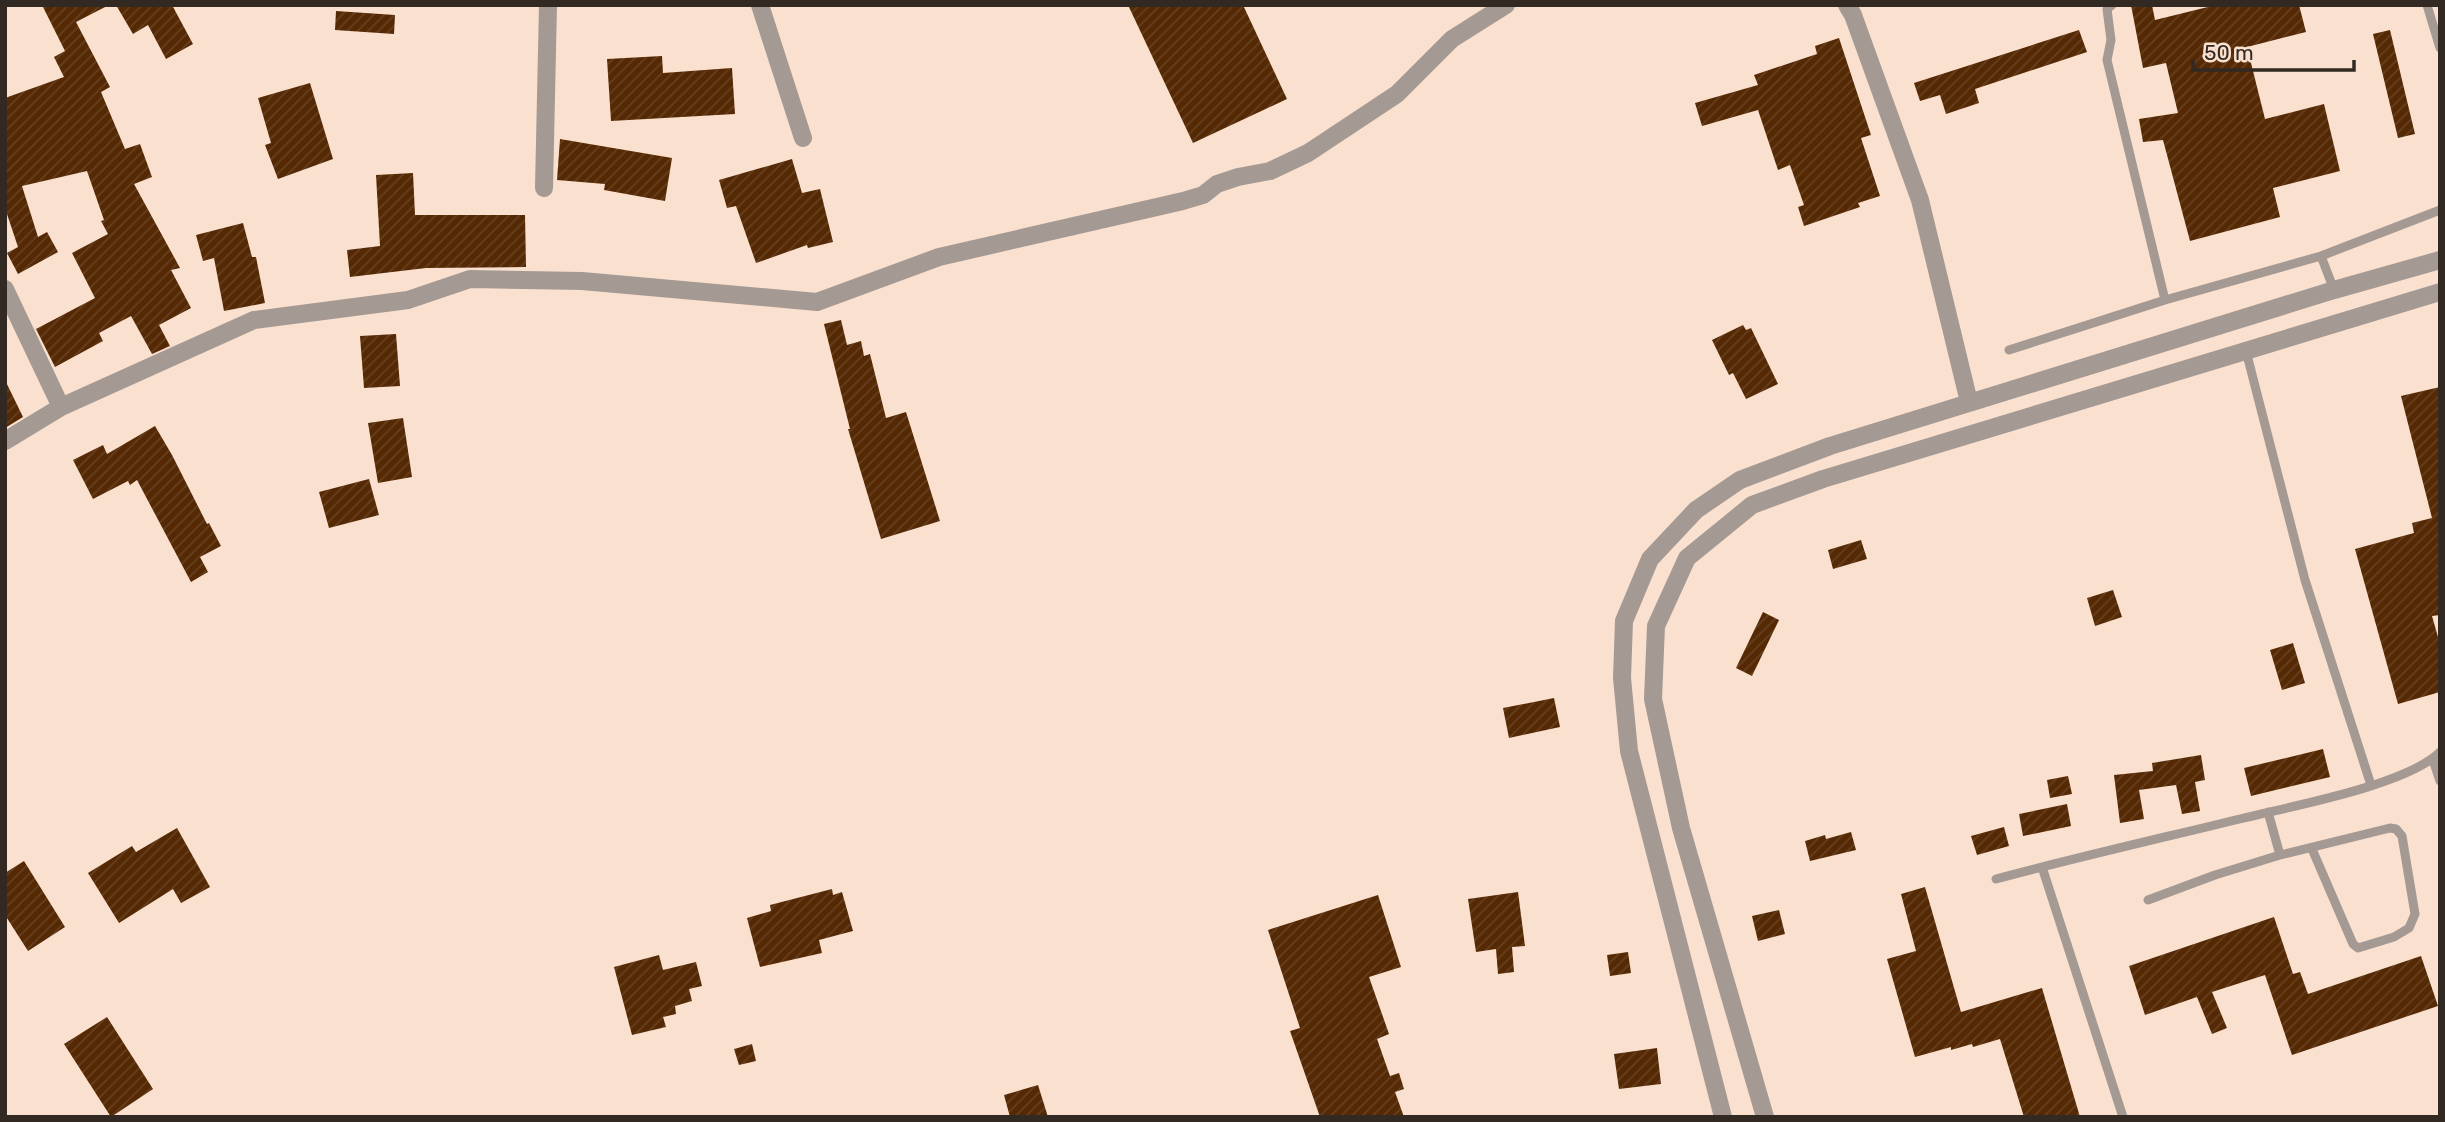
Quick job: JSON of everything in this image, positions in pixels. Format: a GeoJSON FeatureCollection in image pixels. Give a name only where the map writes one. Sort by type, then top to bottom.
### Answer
{"type":"FeatureCollection","features":[{"type":"Feature","properties":{"kind":"street"},"geometry":{"type":"LineString","coordinates":[[544,188],[548,5]]}},
{"type":"Feature","properties":{"kind":"street"},"geometry":{"type":"LineString","coordinates":[[760,5],[803,138]]}},
{"type":"Feature","properties":{"kind":"street"},"geometry":{"type":"LineString","coordinates":[[5,441],[61,407],[254,320],[408,300],[470,279],[582,281],[817,302],[939,257],[1203,195],[1217,184],[1270,171],[1308,153],[1397,94],[1452,39],[1506,5]]}},
{"type":"Feature","properties":{"kind":"street"},"geometry":{"type":"LineString","coordinates":[[1847,5],[1853,15],[1920,200],[1969,402]]}},
{"type":"Feature","properties":{"kind":"street"},"geometry":{"type":"LineString","coordinates":[[1723,1117],[1629,751],[1622,678],[1623,621],[1650,559],[1696,510],[1740,480],[1830,446],[1969,402],[2334,289],[2440,260]]}},
{"type":"Feature","properties":{"kind":"street"},"geometry":{"type":"LineString","coordinates":[[5,289],[61,407]]}},
{"type":"Feature","properties":{"kind":"street"},"geometry":{"type":"LineString","coordinates":[[1765,1117],[1681,828],[1653,699],[1656,626],[1687,558],[1752,505],[1823,479],[2440,292]]}},
{"type":"Feature","properties":{"kind":"lane"},"geometry":{"type":"LineString","coordinates":[[2112,5],[2107,9],[2111,40],[2107,60],[2165,300]]}},
{"type":"Feature","properties":{"kind":"lane"},"geometry":{"type":"LineString","coordinates":[[2427,5],[2440,48]]}},
{"type":"Feature","properties":{"kind":"lane"},"geometry":{"type":"LineString","coordinates":[[2010,351],[2165,300],[2321,256],[2440,210]]}},
{"type":"Feature","properties":{"kind":"lane"},"geometry":{"type":"LineString","coordinates":[[2321,256],[2334,289]]}},
{"type":"Feature","properties":{"kind":"lane"},"geometry":{"type":"LineString","coordinates":[[2246,351],[2305,580],[2371,785]]}},
{"type":"Feature","properties":{"kind":"lane"},"geometry":{"type":"LineString","coordinates":[[1996,879],[2371,785],[2402,776],[2436,756],[2440,781]]}},
{"type":"Feature","properties":{"kind":"lane"},"geometry":{"type":"LineString","coordinates":[[2268,812],[2280,855]]}},
{"type":"Feature","properties":{"kind":"lane"},"geometry":{"type":"LineString","coordinates":[[2148,900],[2214,874],[2390,828],[2396,829],[2402,836],[2415,914],[2409,928],[2365,948],[2358,948],[2353,944],[2312,849]]}},
{"type":"Feature","properties":{"kind":"lane"},"geometry":{"type":"LineString","coordinates":[[2042,867],[2123,1117]]}},
{"type":"Feature","properties":{"kind":"building"},"geometry":{"type":"Polygon","coordinates":[[[42,5],[109,5],[76,22],[110,87],[101,92],[125,149],[140,144],[152,177],[134,184],[180,268],[171,270],[191,308],[159,325],[170,346],[152,354],[131,316],[99,333],[103,341],[55,367],[36,329],[95,298],[72,253],[108,234],[101,221],[104,220],[87,171],[22,186],[38,237],[47,232],[58,252],[18,274],[7,253],[18,247],[5,208],[5,98],[64,77],[54,57],[65,51],[42,5]]]}},
{"type":"Feature","properties":{"kind":"building"},"geometry":{"type":"Polygon","coordinates":[[[116,5],[172,5],[193,44],[166,59],[148,25],[133,34],[116,5]]]}},
{"type":"Feature","properties":{"kind":"building"},"geometry":{"type":"Polygon","coordinates":[[[1128,5],[1243,5],[1287,99],[1193,143],[1128,5]]]}},
{"type":"Feature","properties":{"kind":"building"},"geometry":{"type":"Polygon","coordinates":[[[2131,5],[2152,5],[2155,20],[2216,5],[2299,5],[2306,32],[2247,47],[2265,119],[2324,104],[2340,171],[2273,188],[2280,217],[2190,241],[2163,140],[2143,142],[2139,119],[2178,113],[2166,63],[2143,68],[2131,5]]]}},
{"type":"Feature","properties":{"kind":"building"},"geometry":{"type":"Polygon","coordinates":[[[336,11],[395,15],[394,34],[335,30],[336,11]]]}},
{"type":"Feature","properties":{"kind":"building"},"geometry":{"type":"Polygon","coordinates":[[[2079,30],[2087,52],[1975,89],[1979,103],[1946,114],[1940,95],[1920,101],[1914,83],[2079,30]]]}},
{"type":"Feature","properties":{"kind":"building"},"geometry":{"type":"Polygon","coordinates":[[[2390,30],[2415,134],[2398,138],[2373,34],[2390,30]]]}},
{"type":"Feature","properties":{"kind":"building"},"geometry":{"type":"Polygon","coordinates":[[[1839,38],[1871,135],[1861,138],[1880,196],[1858,203],[1860,207],[1804,226],[1798,207],[1804,205],[1790,165],[1778,170],[1758,110],[1702,126],[1695,103],[1758,85],[1754,75],[1817,54],[1815,46],[1839,38]]]}},
{"type":"Feature","properties":{"kind":"building"},"geometry":{"type":"Polygon","coordinates":[[[662,56],[663,73],[732,68],[735,114],[611,121],[607,59],[662,56]]]}},
{"type":"Feature","properties":{"kind":"building"},"geometry":{"type":"Polygon","coordinates":[[[310,83],[333,159],[278,179],[265,145],[271,143],[258,98],[310,83]]]}},
{"type":"Feature","properties":{"kind":"building"},"geometry":{"type":"Polygon","coordinates":[[[560,139],[672,158],[665,201],[604,190],[605,184],[557,180],[560,139]]]}},
{"type":"Feature","properties":{"kind":"building"},"geometry":{"type":"Polygon","coordinates":[[[792,159],[802,193],[820,189],[833,242],[808,248],[807,245],[756,263],[736,206],[727,208],[719,180],[792,159]]]}},
{"type":"Feature","properties":{"kind":"building"},"geometry":{"type":"Polygon","coordinates":[[[413,173],[415,215],[525,215],[526,267],[426,268],[350,277],[347,250],[380,246],[376,175],[413,173]]]}},
{"type":"Feature","properties":{"kind":"building"},"geometry":{"type":"Polygon","coordinates":[[[243,223],[252,257],[256,257],[265,303],[224,311],[214,258],[203,261],[196,235],[243,223]]]}},
{"type":"Feature","properties":{"kind":"building"},"geometry":{"type":"Polygon","coordinates":[[[841,320],[847,345],[861,341],[864,356],[870,354],[886,418],[906,412],[940,521],[881,539],[848,429],[824,324],[841,320]]]}},
{"type":"Feature","properties":{"kind":"building"},"geometry":{"type":"Polygon","coordinates":[[[1743,325],[1746,330],[1751,328],[1778,384],[1746,399],[1733,373],[1729,375],[1712,340],[1743,325]]]}},
{"type":"Feature","properties":{"kind":"building"},"geometry":{"type":"Polygon","coordinates":[[[396,334],[400,386],[364,388],[360,336],[396,334]]]}},
{"type":"Feature","properties":{"kind":"building"},"geometry":{"type":"Polygon","coordinates":[[[5,380],[23,417],[5,428],[5,380]]]}},
{"type":"Feature","properties":{"kind":"building"},"geometry":{"type":"Polygon","coordinates":[[[2440,387],[2440,615],[2432,616],[2440,644],[2440,692],[2398,704],[2355,549],[2414,533],[2412,523],[2432,518],[2401,396],[2440,387]]]}},
{"type":"Feature","properties":{"kind":"building"},"geometry":{"type":"Polygon","coordinates":[[[403,418],[412,477],[378,483],[368,423],[403,418]]]}},
{"type":"Feature","properties":{"kind":"building"},"geometry":{"type":"Polygon","coordinates":[[[155,426],[221,546],[200,557],[208,572],[191,582],[137,480],[130,485],[128,481],[93,499],[73,460],[103,445],[107,454],[155,426]]]}},
{"type":"Feature","properties":{"kind":"building"},"geometry":{"type":"Polygon","coordinates":[[[369,479],[379,515],[329,528],[319,492],[369,479]]]}},
{"type":"Feature","properties":{"kind":"building"},"geometry":{"type":"Polygon","coordinates":[[[1861,540],[1867,559],[1833,569],[1828,550],[1861,540]]]}},
{"type":"Feature","properties":{"kind":"building"},"geometry":{"type":"Polygon","coordinates":[[[2113,590],[2122,617],[2095,626],[2087,598],[2113,590]]]}},
{"type":"Feature","properties":{"kind":"building"},"geometry":{"type":"Polygon","coordinates":[[[1763,612],[1779,620],[1752,676],[1736,668],[1763,612]]]}},
{"type":"Feature","properties":{"kind":"building"},"geometry":{"type":"Polygon","coordinates":[[[2293,643],[2305,683],[2282,690],[2270,650],[2293,643]]]}},
{"type":"Feature","properties":{"kind":"building"},"geometry":{"type":"Polygon","coordinates":[[[1554,698],[1560,727],[1509,738],[1503,708],[1554,698]]]}},
{"type":"Feature","properties":{"kind":"building"},"geometry":{"type":"Polygon","coordinates":[[[2323,749],[2330,777],[2251,796],[2244,768],[2323,749]]]}},
{"type":"Feature","properties":{"kind":"building"},"geometry":{"type":"Polygon","coordinates":[[[2201,755],[2205,780],[2195,782],[2200,811],[2182,814],[2176,785],[2139,790],[2144,819],[2120,823],[2114,775],[2153,771],[2152,763],[2201,755]]]}},
{"type":"Feature","properties":{"kind":"building"},"geometry":{"type":"Polygon","coordinates":[[[2068,776],[2072,794],[2050,798],[2047,780],[2068,776]]]}},
{"type":"Feature","properties":{"kind":"building"},"geometry":{"type":"Polygon","coordinates":[[[2067,804],[2071,826],[2023,836],[2019,814],[2067,804]]]}},
{"type":"Feature","properties":{"kind":"building"},"geometry":{"type":"Polygon","coordinates":[[[2004,827],[2009,846],[1977,855],[1971,836],[2004,827]]]}},
{"type":"Feature","properties":{"kind":"building"},"geometry":{"type":"Polygon","coordinates":[[[177,828],[210,887],[181,903],[173,889],[119,923],[88,873],[132,846],[136,852],[177,828]]]}},
{"type":"Feature","properties":{"kind":"building"},"geometry":{"type":"Polygon","coordinates":[[[1851,832],[1856,850],[1810,861],[1805,841],[1851,832]]]}},
{"type":"Feature","properties":{"kind":"building"},"geometry":{"type":"Polygon","coordinates":[[[24,861],[65,927],[28,951],[5,915],[5,873],[24,861]]]}},
{"type":"Feature","properties":{"kind":"building"},"geometry":{"type":"Polygon","coordinates":[[[1925,887],[1961,1012],[2042,988],[2080,1117],[2024,1117],[2000,1039],[1973,1047],[1972,1044],[1951,1050],[1951,1047],[1915,1057],[1887,959],[1916,951],[1901,894],[1925,887]]]}},
{"type":"Feature","properties":{"kind":"building"},"geometry":{"type":"Polygon","coordinates":[[[832,889],[833,895],[842,892],[853,931],[819,940],[822,953],[760,967],[747,918],[771,911],[770,905],[832,889]]]}},
{"type":"Feature","properties":{"kind":"building"},"geometry":{"type":"Polygon","coordinates":[[[1518,892],[1525,946],[1512,947],[1514,972],[1498,974],[1496,949],[1476,952],[1468,899],[1518,892]]]}},
{"type":"Feature","properties":{"kind":"building"},"geometry":{"type":"Polygon","coordinates":[[[1378,895],[1401,967],[1369,977],[1389,1034],[1377,1039],[1390,1076],[1399,1073],[1404,1089],[1395,1092],[1404,1117],[1320,1117],[1290,1031],[1300,1028],[1268,930],[1378,895]]]}},
{"type":"Feature","properties":{"kind":"building"},"geometry":{"type":"Polygon","coordinates":[[[1779,910],[1785,934],[1758,941],[1752,916],[1779,910]]]}},
{"type":"Feature","properties":{"kind":"building"},"geometry":{"type":"Polygon","coordinates":[[[2274,917],[2293,974],[2300,972],[2308,994],[2421,956],[2438,1006],[2292,1055],[2265,975],[2212,992],[2227,1028],[2212,1034],[2197,997],[2145,1015],[2129,966],[2274,917]]]}},
{"type":"Feature","properties":{"kind":"building"},"geometry":{"type":"Polygon","coordinates":[[[1628,952],[1631,973],[1610,976],[1607,955],[1628,952]]]}},
{"type":"Feature","properties":{"kind":"building"},"geometry":{"type":"Polygon","coordinates":[[[659,955],[663,970],[696,962],[702,986],[689,989],[692,1001],[675,1006],[676,1014],[663,1017],[666,1027],[632,1035],[614,967],[659,955]]]}},
{"type":"Feature","properties":{"kind":"building"},"geometry":{"type":"Polygon","coordinates":[[[107,1017],[153,1089],[111,1117],[64,1044],[107,1017]]]}},
{"type":"Feature","properties":{"kind":"building"},"geometry":{"type":"Polygon","coordinates":[[[752,1044],[756,1061],[739,1065],[734,1049],[752,1044]]]}},
{"type":"Feature","properties":{"kind":"building"},"geometry":{"type":"Polygon","coordinates":[[[1657,1048],[1661,1084],[1619,1089],[1614,1054],[1657,1048]]]}},
{"type":"Feature","properties":{"kind":"building"},"geometry":{"type":"Polygon","coordinates":[[[1038,1085],[1048,1117],[1010,1117],[1004,1095],[1038,1085]]]}}]}
